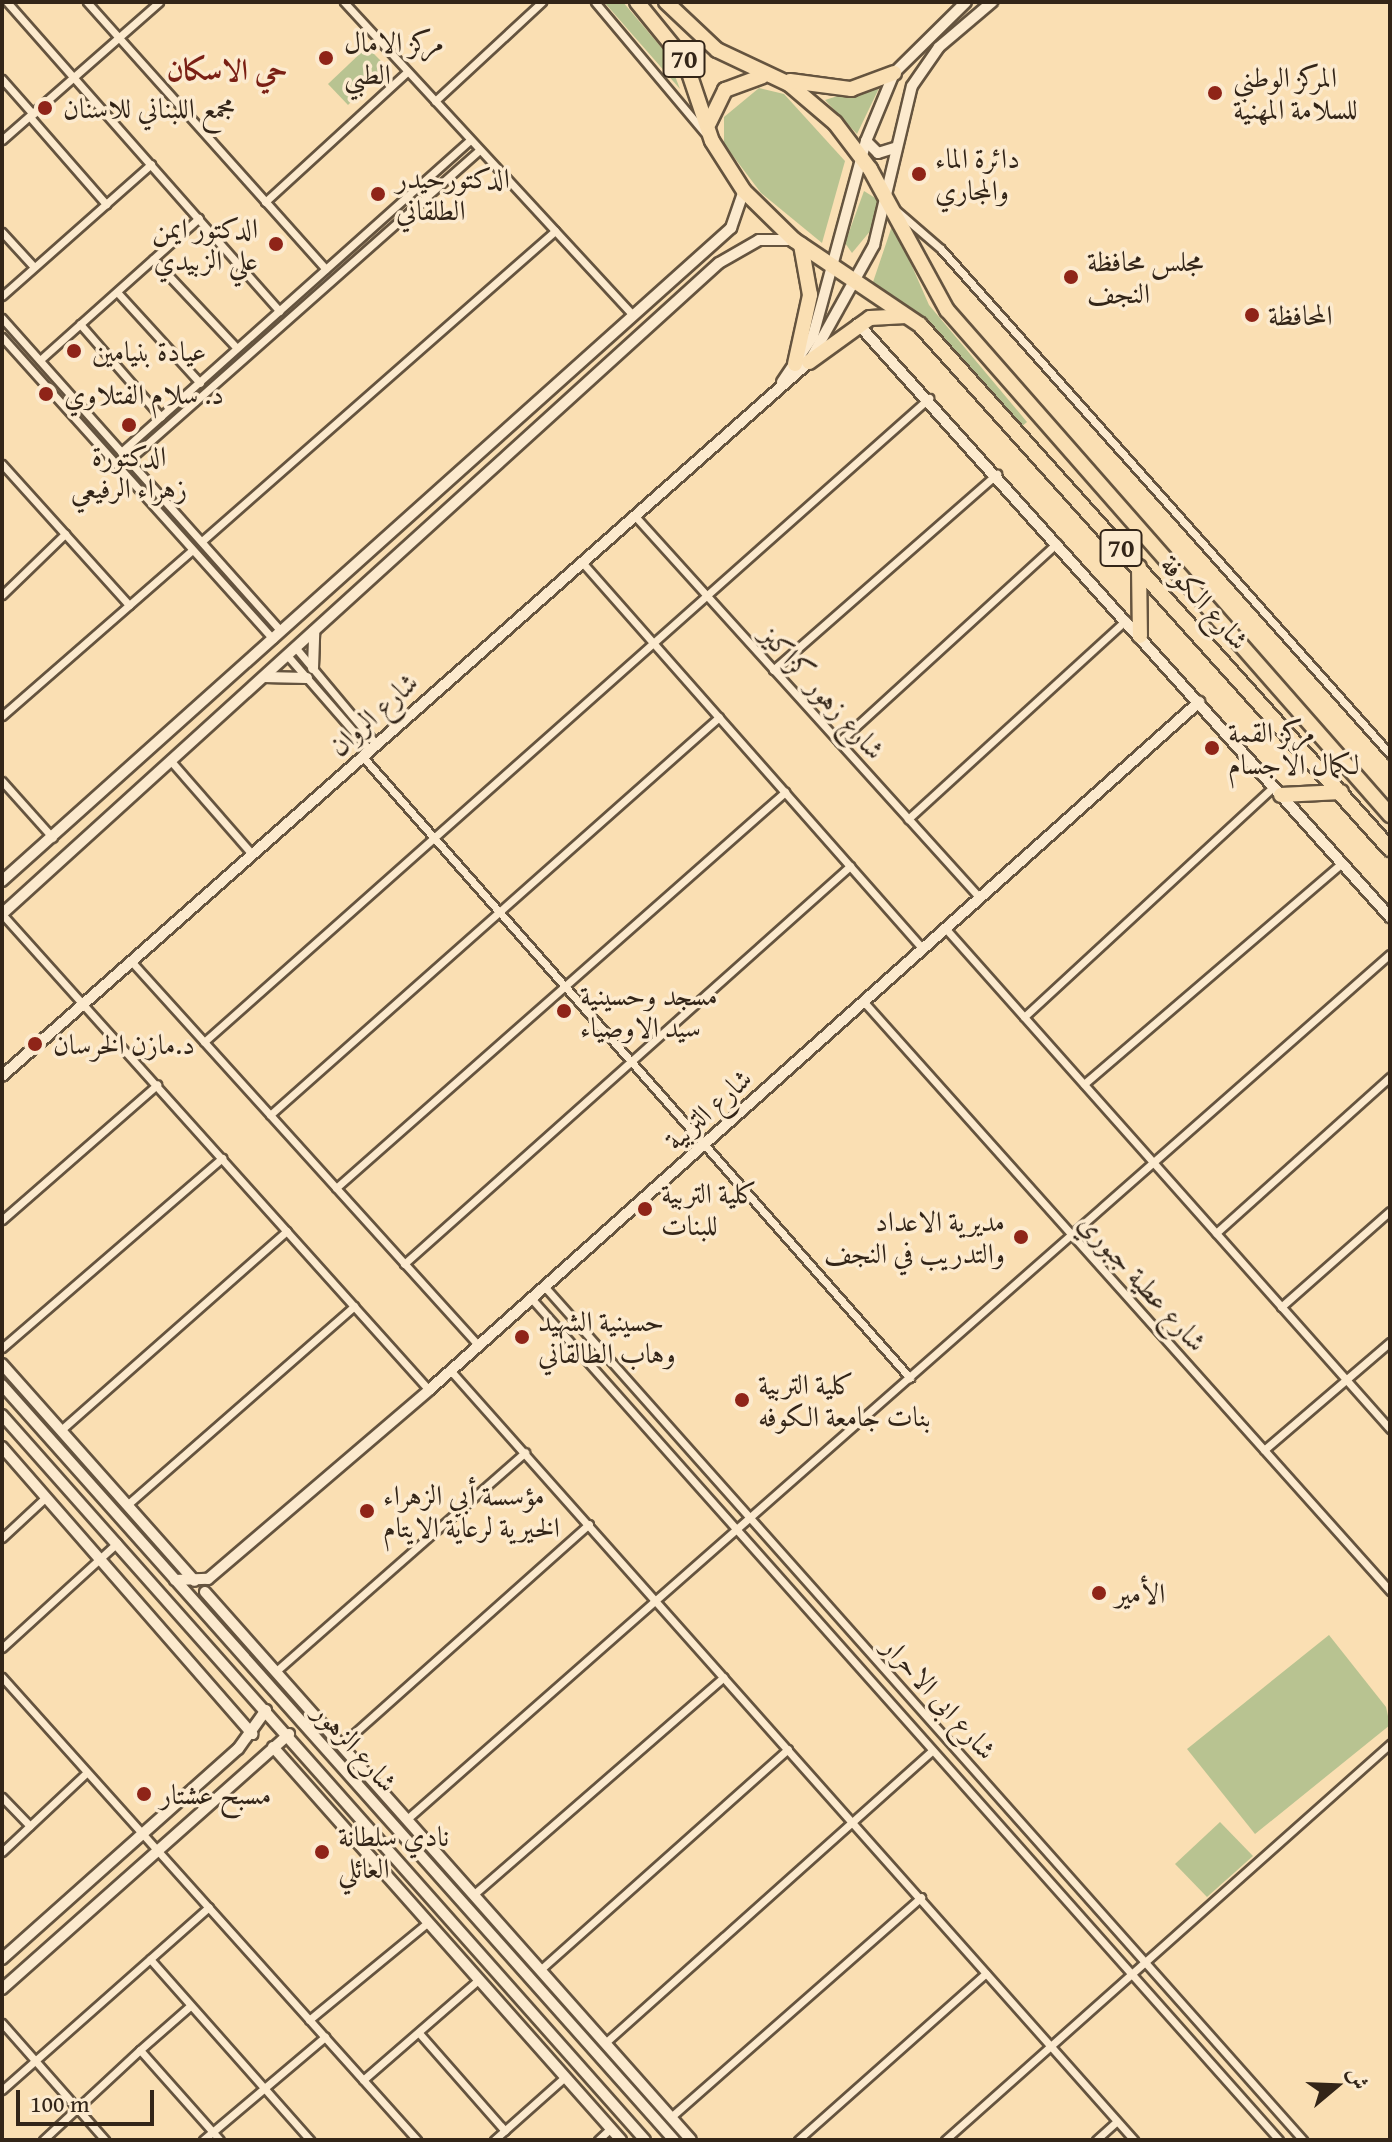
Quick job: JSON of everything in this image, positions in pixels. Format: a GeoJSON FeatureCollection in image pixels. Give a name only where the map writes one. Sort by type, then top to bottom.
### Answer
{"type":"FeatureCollection","features":[{"type":"Feature","properties":{"kind":"highway","name":"70"},"geometry":{"type":"LineString","coordinates":[[637,2],[685,61],[710,135],[744,191],[798,242],[833,269]]}},
{"type":"Feature","properties":{"kind":"highway","name":"70"},"geometry":{"type":"LineString","coordinates":[[666,2],[717,50],[770,77],[821,109],[861,157],[889,204]]}},
{"type":"Feature","properties":{"kind":"highway"},"geometry":{"type":"LineString","coordinates":[[710,135],[725,90],[770,77],[828,91],[894,73]]}},
{"type":"Feature","properties":{"kind":"highway","name":"شارع الكوفة"},"geometry":{"type":"LineString","coordinates":[[889,204],[947,310],[1390,815]]}},
{"type":"Feature","properties":{"kind":"highway"},"geometry":{"type":"LineString","coordinates":[[798,242],[810,295],[802,363]]}},
{"type":"Feature","properties":{"kind":"highway","name":"شارع الكوفة"},"geometry":{"type":"LineString","coordinates":[[833,269],[911,317],[1390,849]]}},
{"type":"Feature","properties":{"kind":"highway"},"geometry":{"type":"LineString","coordinates":[[802,363],[858,324],[879,315],[911,317]]}},
{"type":"Feature","properties":{"kind":"highway"},"geometry":{"type":"LineString","coordinates":[[1139,567],[1140,636]]}},
{"type":"Feature","properties":{"kind":"highway"},"geometry":{"type":"LineString","coordinates":[[1277,790],[1341,792]]}},
{"type":"Feature","properties":{"kind":"main road"},"geometry":{"type":"LineString","coordinates":[[894,73],[966,2]]}},
{"type":"Feature","properties":{"kind":"main road","name":"شارع الروان"},"geometry":{"type":"LineString","coordinates":[[2,1076],[776,390],[802,363],[858,286],[889,204],[894,148],[923,64],[992,2]]}},
{"type":"Feature","properties":{"kind":"main road","name":"شارع الروان"},"geometry":{"type":"LineString","coordinates":[[802,363],[833,269],[866,141],[894,73]]}},
{"type":"Feature","properties":{"kind":"main road"},"geometry":{"type":"LineString","coordinates":[[866,141],[878,153],[894,148]]}},
{"type":"Feature","properties":{"kind":"main road"},"geometry":{"type":"LineString","coordinates":[[2,881],[513,424],[630,312],[731,228],[744,191]]}},
{"type":"Feature","properties":{"kind":"main road"},"geometry":{"type":"LineString","coordinates":[[2,914],[524,436],[733,253],[768,238],[798,242]]}},
{"type":"Feature","properties":{"kind":"main road"},"geometry":{"type":"LineString","coordinates":[[858,324],[929,398],[1390,917]]}},
{"type":"Feature","properties":{"kind":"main road"},"geometry":{"type":"LineString","coordinates":[[513,424],[524,436]]}},
{"type":"Feature","properties":{"kind":"main road"},"geometry":{"type":"LineString","coordinates":[[259,680],[282,672],[310,673],[317,625]]}},
{"type":"Feature","properties":{"kind":"main road"},"geometry":{"type":"LineString","coordinates":[[207,699],[221,715]]}},
{"type":"Feature","properties":{"kind":"main road","name":"شارع التربية"},"geometry":{"type":"LineString","coordinates":[[208,1579],[451,1371],[1199,702]]}},
{"type":"Feature","properties":{"kind":"main road"},"geometry":{"type":"LineString","coordinates":[[2,1364],[195,1581]]}},
{"type":"Feature","properties":{"kind":"main road","name":"شارع الزهور"},"geometry":{"type":"LineString","coordinates":[[2,1385],[674,2140]]}},
{"type":"Feature","properties":{"kind":"main road","name":"شارع الزهور"},"geometry":{"type":"LineString","coordinates":[[2,1415],[456,1921],[645,2140]]}},
{"type":"Feature","properties":{"kind":"main road"},"geometry":{"type":"LineString","coordinates":[[2,1447],[252,1734]]}},
{"type":"Feature","properties":{"kind":"main road"},"geometry":{"type":"LineString","coordinates":[[45,1463],[58,1449]]}},
{"type":"Feature","properties":{"kind":"main road"},"geometry":{"type":"LineString","coordinates":[[66,1486],[78,1471]]}},
{"type":"Feature","properties":{"kind":"main road"},"geometry":{"type":"LineString","coordinates":[[175,1580],[208,1579],[205,1592],[208,1616]]}},
{"type":"Feature","properties":{"kind":"main road"},"geometry":{"type":"LineString","coordinates":[[205,1592],[691,2140]]}},
{"type":"Feature","properties":{"kind":"main road"},"geometry":{"type":"LineString","coordinates":[[17,1977],[2,1959],[252,1734],[266,1710]]}},
{"type":"Feature","properties":{"kind":"main road"},"geometry":{"type":"LineString","coordinates":[[2,1989],[155,1847],[289,1734]]}},
{"type":"Feature","properties":{"kind":"main road"},"geometry":{"type":"LineString","coordinates":[[273,1747],[621,2140]]}},
{"type":"Feature","properties":{"kind":"main road"},"geometry":{"type":"LineString","coordinates":[[372,1801],[382,1792]]}},
{"type":"Feature","properties":{"kind":"main road"},"geometry":{"type":"LineString","coordinates":[[342,1826],[357,1812]]}},
{"type":"Feature","properties":{"kind":"main road"},"geometry":{"type":"LineString","coordinates":[[127,1848],[140,1862]]}},
{"type":"Feature","properties":{"kind":"main road"},"geometry":{"type":"LineString","coordinates":[[456,1921],[468,1909]]}},
{"type":"Feature","properties":{"kind":"main road"},"geometry":{"type":"LineString","coordinates":[[480,1949],[493,1936]]}},
{"type":"Feature","properties":{"kind":"main road"},"geometry":{"type":"LineString","coordinates":[[626,2086],[635,2077]]}},
{"type":"Feature","properties":{"kind":"main road"},"geometry":{"type":"LineString","coordinates":[[583,2097],[596,2086]]}},
{"type":"Feature","properties":{"kind":"street"},"geometry":{"type":"LineString","coordinates":[[7,2],[279,311]]}},
{"type":"Feature","properties":{"kind":"street"},"geometry":{"type":"LineString","coordinates":[[87,2],[326,269]]}},
{"type":"Feature","properties":{"kind":"street"},"geometry":{"type":"LineString","coordinates":[[2,140],[121,39],[159,2]]}},
{"type":"Feature","properties":{"kind":"street"},"geometry":{"type":"LineString","coordinates":[[344,2],[630,312]]}},
{"type":"Feature","properties":{"kind":"street"},"geometry":{"type":"LineString","coordinates":[[435,101],[542,2]]}},
{"type":"Feature","properties":{"kind":"street"},"geometry":{"type":"LineString","coordinates":[[595,2],[710,135]]}},
{"type":"Feature","properties":{"kind":"street"},"geometry":{"type":"LineString","coordinates":[[265,202],[407,72]]}},
{"type":"Feature","properties":{"kind":"street"},"geometry":{"type":"LineString","coordinates":[[2,79],[106,204]]}},
{"type":"Feature","properties":{"kind":"street"},"geometry":{"type":"LineString","coordinates":[[121,452],[470,140]]}},
{"type":"Feature","properties":{"kind":"street"},"geometry":{"type":"LineString","coordinates":[[129,460],[480,150]]}},
{"type":"Feature","properties":{"kind":"street"},"geometry":{"type":"LineString","coordinates":[[2,296],[151,164]]}},
{"type":"Feature","properties":{"kind":"street"},"geometry":{"type":"LineString","coordinates":[[889,204],[941,249],[1390,754]]}},
{"type":"Feature","properties":{"kind":"street"},"geometry":{"type":"LineString","coordinates":[[40,360],[199,218]]}},
{"type":"Feature","properties":{"kind":"street"},"geometry":{"type":"LineString","coordinates":[[202,541],[555,231]]}},
{"type":"Feature","properties":{"kind":"street"},"geometry":{"type":"LineString","coordinates":[[2,232],[34,267]]}},
{"type":"Feature","properties":{"kind":"street"},"geometry":{"type":"LineString","coordinates":[[153,259],[237,348]]}},
{"type":"Feature","properties":{"kind":"street"},"geometry":{"type":"LineString","coordinates":[[117,292],[200,383]]}},
{"type":"Feature","properties":{"kind":"street"},"geometry":{"type":"LineString","coordinates":[[2,318],[202,541],[277,635]]}},
{"type":"Feature","properties":{"kind":"street"},"geometry":{"type":"LineString","coordinates":[[80,324],[161,417]]}},
{"type":"Feature","properties":{"kind":"street"},"geometry":{"type":"LineString","coordinates":[[2,337],[192,550],[277,635]]}},
{"type":"Feature","properties":{"kind":"street"},"geometry":{"type":"LineString","coordinates":[[204,1042],[929,398]]}},
{"type":"Feature","properties":{"kind":"street"},"geometry":{"type":"LineString","coordinates":[[2,464],[129,605]]}},
{"type":"Feature","properties":{"kind":"street"},"geometry":{"type":"LineString","coordinates":[[773,670],[997,474]]}},
{"type":"Feature","properties":{"kind":"street"},"geometry":{"type":"LineString","coordinates":[[151,504],[161,495]]}},
{"type":"Feature","properties":{"kind":"street","name":"شارع زهور كزاكيز"},"geometry":{"type":"LineString","coordinates":[[634,515],[980,898]]}},
{"type":"Feature","properties":{"kind":"street"},"geometry":{"type":"LineString","coordinates":[[3,593],[65,534]]}},
{"type":"Feature","properties":{"kind":"street"},"geometry":{"type":"LineString","coordinates":[[839,742],[1057,543]]}},
{"type":"Feature","properties":{"kind":"street"},"geometry":{"type":"LineString","coordinates":[[2,715],[192,550]]}},
{"type":"Feature","properties":{"kind":"street"},"geometry":{"type":"LineString","coordinates":[[581,561],[923,949]]}},
{"type":"Feature","properties":{"kind":"street"},"geometry":{"type":"LineString","coordinates":[[908,819],[1126,620]]}},
{"type":"Feature","properties":{"kind":"street"},"geometry":{"type":"LineString","coordinates":[[290,650],[434,837],[910,1378]]}},
{"type":"Feature","properties":{"kind":"street"},"geometry":{"type":"LineString","coordinates":[[270,1115],[502,915],[719,717]]}},
{"type":"Feature","properties":{"kind":"street"},"geometry":{"type":"LineString","coordinates":[[170,760],[252,854]]}},
{"type":"Feature","properties":{"kind":"street"},"geometry":{"type":"LineString","coordinates":[[2,781],[53,838]]}},
{"type":"Feature","properties":{"kind":"street"},"geometry":{"type":"LineString","coordinates":[[1024,1017],[1277,790]]}},
{"type":"Feature","properties":{"kind":"street"},"geometry":{"type":"LineString","coordinates":[[336,1188],[785,792]]}},
{"type":"Feature","properties":{"kind":"street"},"geometry":{"type":"LineString","coordinates":[[1084,1084],[1342,863]]}},
{"type":"Feature","properties":{"kind":"street"},"geometry":{"type":"LineString","coordinates":[[404,1264],[629,1059],[850,866]]}},
{"type":"Feature","properties":{"kind":"street"},"geometry":{"type":"LineString","coordinates":[[2,914],[429,1390]]}},
{"type":"Feature","properties":{"kind":"street"},"geometry":{"type":"LineString","coordinates":[[946,929],[1390,1429]]}},
{"type":"Feature","properties":{"kind":"street"},"geometry":{"type":"LineString","coordinates":[[407,1819],[658,1602],[749,1516],[1390,954]]}},
{"type":"Feature","properties":{"kind":"street"},"geometry":{"type":"LineString","coordinates":[[131,961],[479,1346]]}},
{"type":"Feature","properties":{"kind":"street","name":"شارع عطية جبوري"},"geometry":{"type":"LineString","coordinates":[[864,1002],[1390,1591]]}},
{"type":"Feature","properties":{"kind":"street"},"geometry":{"type":"LineString","coordinates":[[1216,1233],[1390,1077]]}},
{"type":"Feature","properties":{"kind":"street"},"geometry":{"type":"LineString","coordinates":[[2,1220],[157,1085]]}},
{"type":"Feature","properties":{"kind":"street"},"geometry":{"type":"LineString","coordinates":[[2,1348],[222,1158]]}},
{"type":"Feature","properties":{"kind":"street"},"geometry":{"type":"LineString","coordinates":[[1281,1307],[1390,1211]]}},
{"type":"Feature","properties":{"kind":"street"},"geometry":{"type":"LineString","coordinates":[[61,1430],[287,1231]]}},
{"type":"Feature","properties":{"kind":"street","name":"شارع ابی الاحرار"},"geometry":{"type":"LineString","coordinates":[[544,1286],[1303,2140]]}},
{"type":"Feature","properties":{"kind":"street","name":"شارع ابی الاحرار"},"geometry":{"type":"LineString","coordinates":[[531,1298],[1279,2140]]}},
{"type":"Feature","properties":{"kind":"street"},"geometry":{"type":"LineString","coordinates":[[127,1505],[354,1306]]}},
{"type":"Feature","properties":{"kind":"street"},"geometry":{"type":"LineString","coordinates":[[1264,1450],[1390,1342]]}},
{"type":"Feature","properties":{"kind":"street"},"geometry":{"type":"LineString","coordinates":[[451,1371],[856,1823],[1134,2140]]}},
{"type":"Feature","properties":{"kind":"street"},"geometry":{"type":"LineString","coordinates":[[275,1672],[525,1452]]}},
{"type":"Feature","properties":{"kind":"street"},"geometry":{"type":"LineString","coordinates":[[2,1538],[46,1497]]}},
{"type":"Feature","properties":{"kind":"street"},"geometry":{"type":"LineString","coordinates":[[341,1745],[589,1524]]}},
{"type":"Feature","properties":{"kind":"street"},"geometry":{"type":"LineString","coordinates":[[2,1648],[117,1543]]}},
{"type":"Feature","properties":{"kind":"street"},"geometry":{"type":"LineString","coordinates":[[2,1677],[85,1774],[143,1833],[415,2139]]}},
{"type":"Feature","properties":{"kind":"street"},"geometry":{"type":"LineString","coordinates":[[473,1895],[724,1677]]}},
{"type":"Feature","properties":{"kind":"street"},"geometry":{"type":"LineString","coordinates":[[945,2140],[1390,1744]]}},
{"type":"Feature","properties":{"kind":"street"},"geometry":{"type":"LineString","coordinates":[[540,1970],[788,1749]]}},
{"type":"Feature","properties":{"kind":"street"},"geometry":{"type":"LineString","coordinates":[[605,2043],[856,1823],[932,1751]]}},
{"type":"Feature","properties":{"kind":"street"},"geometry":{"type":"LineString","coordinates":[[2,1852],[85,1774]]}},
{"type":"Feature","properties":{"kind":"street"},"geometry":{"type":"LineString","coordinates":[[2,1797],[30,1826]]}},
{"type":"Feature","properties":{"kind":"street"},"geometry":{"type":"LineString","coordinates":[[671,2117],[921,1897]]}},
{"type":"Feature","properties":{"kind":"street"},"geometry":{"type":"LineString","coordinates":[[2,2090],[209,1907]]}},
{"type":"Feature","properties":{"kind":"street"},"geometry":{"type":"LineString","coordinates":[[309,2020],[427,1923]]}},
{"type":"Feature","properties":{"kind":"street"},"geometry":{"type":"LineString","coordinates":[[150,1959],[310,2140]]}},
{"type":"Feature","properties":{"kind":"street"},"geometry":{"type":"LineString","coordinates":[[798,2140],[986,1973]]}},
{"type":"Feature","properties":{"kind":"street"},"geometry":{"type":"LineString","coordinates":[[363,2080],[478,1980]]}},
{"type":"Feature","properties":{"kind":"street"},"geometry":{"type":"LineString","coordinates":[[43,2140],[190,2006]]}},
{"type":"Feature","properties":{"kind":"street"},"geometry":{"type":"LineString","coordinates":[[2,2023],[105,2140]]}},
{"type":"Feature","properties":{"kind":"street"},"geometry":{"type":"LineString","coordinates":[[419,2033],[505,2131]]}},
{"type":"Feature","properties":{"kind":"street"},"geometry":{"type":"LineString","coordinates":[[203,2140],[325,2037]]}},
{"type":"Feature","properties":{"kind":"street"},"geometry":{"type":"LineString","coordinates":[[140,2050],[220,2140]]}},
{"type":"Feature","properties":{"kind":"street"},"geometry":{"type":"LineString","coordinates":[[494,2140],[565,2077]]}},
{"type":"Feature","properties":{"kind":"street"},"geometry":{"type":"LineString","coordinates":[[1096,2140],[1117,2121]]}},
{"type":"Feature","properties":{"kind":"street"},"geometry":{"type":"LineString","coordinates":[[598,2140],[611,2128]]}},
{"type":"Feature","properties":{"kind":"green space"},"geometry":{"type":"Polygon","coordinates":[[[604,2],[623,2],[666,53],[680,89],[604,2]]]}},
{"type":"Feature","properties":{"kind":"green space"},"geometry":{"type":"Polygon","coordinates":[[[367,47],[387,67],[348,105],[328,84],[367,47]]]}},
{"type":"Feature","properties":{"kind":"green space"},"geometry":{"type":"Polygon","coordinates":[[[882,82],[857,134],[825,100],[882,82]]]}},
{"type":"Feature","properties":{"kind":"green space"},"geometry":{"type":"Polygon","coordinates":[[[759,88],[784,94],[845,161],[822,243],[761,193],[724,144],[724,117],[759,88]]]}},
{"type":"Feature","properties":{"kind":"green space"},"geometry":{"type":"Polygon","coordinates":[[[864,191],[880,201],[876,224],[852,253],[845,243],[864,191]]]}},
{"type":"Feature","properties":{"kind":"green space"},"geometry":{"type":"Polygon","coordinates":[[[893,223],[929,305],[1027,422],[1020,428],[871,288],[893,223]]]}},
{"type":"Feature","properties":{"kind":"green space"},"geometry":{"type":"Polygon","coordinates":[[[1329,1635],[1386,1707],[1390,1725],[1255,1834],[1187,1749],[1329,1635]]]}},
{"type":"Feature","properties":{"kind":"green space"},"geometry":{"type":"Polygon","coordinates":[[[1220,1822],[1253,1856],[1207,1897],[1175,1864],[1220,1822]]]}},
{"type":"Feature","properties":{"kind":"place","name":"مركز الامال الطبي"},"geometry":{"type":"Point","coordinates":[326,58]}},
{"type":"Feature","properties":{"kind":"place","name":"المركز الوطني للسلامة المهنية"},"geometry":{"type":"Point","coordinates":[1215,93]}},
{"type":"Feature","properties":{"kind":"place","name":"مجمع اللبناني للاسنان"},"geometry":{"type":"Point","coordinates":[45,108]}},
{"type":"Feature","properties":{"kind":"place","name":"دائرة الماء والمجاري"},"geometry":{"type":"Point","coordinates":[919,174]}},
{"type":"Feature","properties":{"kind":"place","name":"الدكتورحيدر الطلقاني"},"geometry":{"type":"Point","coordinates":[378,194]}},
{"type":"Feature","properties":{"kind":"place","name":"الدكتور ايمن علي الزبيدي"},"geometry":{"type":"Point","coordinates":[276,244]}},
{"type":"Feature","properties":{"kind":"place","name":"مجلس محافظة النجف"},"geometry":{"type":"Point","coordinates":[1071,277]}},
{"type":"Feature","properties":{"kind":"place","name":"المحافظة"},"geometry":{"type":"Point","coordinates":[1252,315]}},
{"type":"Feature","properties":{"kind":"place","name":"عيادة بنيامين"},"geometry":{"type":"Point","coordinates":[74,351]}},
{"type":"Feature","properties":{"kind":"place","name":"د. سلام الفتلاوي"},"geometry":{"type":"Point","coordinates":[46,394]}},
{"type":"Feature","properties":{"kind":"place","name":"الدكتورة زهراء الرفيعي"},"geometry":{"type":"Point","coordinates":[129,425]}},
{"type":"Feature","properties":{"kind":"place","name":"مركز القمة لكمال الاجسام"},"geometry":{"type":"Point","coordinates":[1212,748]}},
{"type":"Feature","properties":{"kind":"place","name":"مسجد وحسينية سيد الاوصياء"},"geometry":{"type":"Point","coordinates":[564,1011]}},
{"type":"Feature","properties":{"kind":"place","name":"د.مازن الخرسان"},"geometry":{"type":"Point","coordinates":[35,1044]}},
{"type":"Feature","properties":{"kind":"place","name":"كلية التربية للبنات"},"geometry":{"type":"Point","coordinates":[645,1209]}},
{"type":"Feature","properties":{"kind":"place","name":"مديرية الاعداد والتدريب في النجف"},"geometry":{"type":"Point","coordinates":[1021,1237]}},
{"type":"Feature","properties":{"kind":"place","name":"حسينية الشهيد وهاب الطالقاني"},"geometry":{"type":"Point","coordinates":[522,1337]}},
{"type":"Feature","properties":{"kind":"place","name":"كلية التربية بنات جامعة الكوفه"},"geometry":{"type":"Point","coordinates":[742,1400]}},
{"type":"Feature","properties":{"kind":"place","name":"مؤسسة أبي الزهراء الخيرية لرعاية الايتام"},"geometry":{"type":"Point","coordinates":[367,1511]}},
{"type":"Feature","properties":{"kind":"place","name":"الأمير"},"geometry":{"type":"Point","coordinates":[1099,1593]}},
{"type":"Feature","properties":{"kind":"place","name":"مسبح عشتار"},"geometry":{"type":"Point","coordinates":[144,1794]}},
{"type":"Feature","properties":{"kind":"place","name":"نادي سلطانة العائلي"},"geometry":{"type":"Point","coordinates":[322,1852]}},
{"type":"Feature","properties":{"kind":"district","name":"حي الاسكان"},"geometry":{"type":"Point","coordinates":[227,69]}}]}
